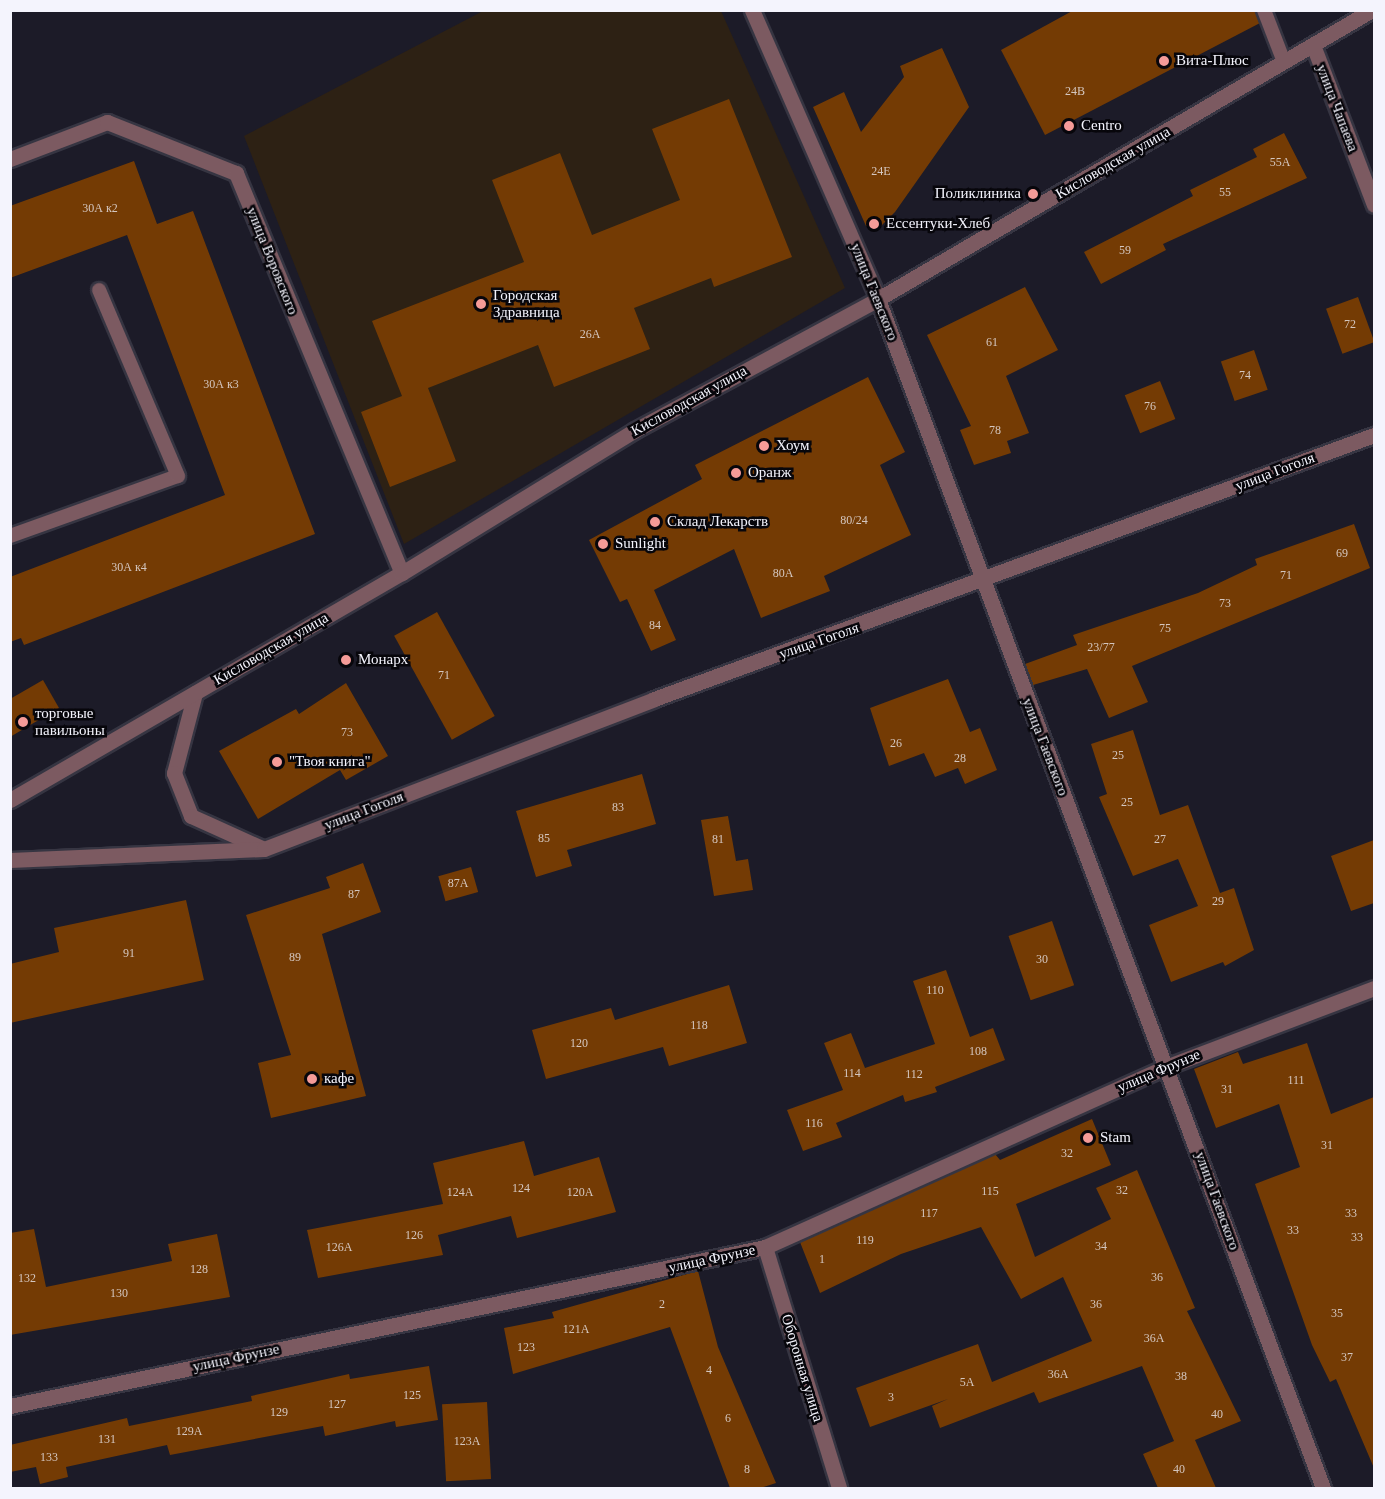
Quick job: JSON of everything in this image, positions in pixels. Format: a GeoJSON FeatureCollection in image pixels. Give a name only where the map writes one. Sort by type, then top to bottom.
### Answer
{"type":"FeatureCollection","features":[{"type":"Feature","properties":{"kind":"street","name":"улица Гаевского"},"geometry":{"type":"LineString","coordinates":[[753,10],[878,299],[982,583],[1168,1066],[1323,1488]]}},
{"type":"Feature","properties":{"kind":"street","name":"Кисловодская улица"},"geometry":{"type":"LineString","coordinates":[[10,800],[402,573],[635,430],[878,299],[1372,10]]}},
{"type":"Feature","properties":{"kind":"street","name":"улица Чапаева"},"geometry":{"type":"LineString","coordinates":[[1312,45],[1374,205]]}},
{"type":"Feature","properties":{"kind":"street","name":"улица Воровского"},"geometry":{"type":"LineString","coordinates":[[10,159],[107,122],[236,173],[402,573]]}},
{"type":"Feature","properties":{"kind":"street","name":"улица Гоголя"},"geometry":{"type":"LineString","coordinates":[[10,860],[264,849],[654,699],[982,583],[1374,435]]}},
{"type":"Feature","properties":{"kind":"street"},"geometry":{"type":"LineString","coordinates":[[195,693],[174,773],[190,816],[264,849]]}},
{"type":"Feature","properties":{"kind":"street","name":"улица Фрунзе"},"geometry":{"type":"LineString","coordinates":[[10,1406],[765,1248],[1168,1066],[1374,988]]}},
{"type":"Feature","properties":{"kind":"street","name":"Оборонная улица"},"geometry":{"type":"LineString","coordinates":[[765,1248],[838,1488]]}},
{"type":"Feature","properties":{"kind":"lane"},"geometry":{"type":"LineString","coordinates":[[1264,10],[1284,62]]}},
{"type":"Feature","properties":{"kind":"lane"},"geometry":{"type":"LineString","coordinates":[[10,536],[178,476],[99,290]]}},
{"type":"Feature","properties":{"kind":"shaded area"},"geometry":{"type":"Polygon","coordinates":[[[483,11],[721,11],[845,288],[404,544],[244,136],[483,11]]]}},
{"type":"Feature","properties":{"kind":"building"},"geometry":{"type":"Polygon","coordinates":[[[1074,10],[1255,10],[1260,23],[1045,135],[1001,50],[1074,10]]]}},
{"type":"Feature","properties":{"kind":"building"},"geometry":{"type":"Polygon","coordinates":[[[942,48],[969,107],[895,212],[878,229],[866,226],[813,107],[844,92],[861,132],[904,77],[900,66],[942,48]]]}},
{"type":"Feature","properties":{"kind":"building"},"geometry":{"type":"Polygon","coordinates":[[[729,99],[792,257],[714,287],[711,278],[634,308],[650,349],[554,387],[538,345],[428,388],[456,461],[390,487],[361,412],[402,396],[372,321],[524,262],[492,180],[560,153],[592,235],[680,200],[652,129],[729,99]]]}},
{"type":"Feature","properties":{"kind":"building"},"geometry":{"type":"Polygon","coordinates":[[[1284,133],[1307,178],[1163,244],[1166,250],[1101,284],[1084,252],[1193,196],[1190,190],[1257,157],[1253,149],[1284,133]]]}},
{"type":"Feature","properties":{"kind":"building"},"geometry":{"type":"Polygon","coordinates":[[[134,161],[157,224],[193,211],[315,534],[24,645],[21,638],[10,642],[10,577],[225,495],[127,235],[10,278],[10,206],[134,161]]]}},
{"type":"Feature","properties":{"kind":"building"},"geometry":{"type":"Polygon","coordinates":[[[1025,287],[1058,350],[1006,376],[1029,433],[1007,441],[1011,453],[974,465],[960,430],[971,426],[927,335],[1025,287]]]}},
{"type":"Feature","properties":{"kind":"building"},"geometry":{"type":"Polygon","coordinates":[[[1358,297],[1374,342],[1342,354],[1326,309],[1358,297]]]}},
{"type":"Feature","properties":{"kind":"building"},"geometry":{"type":"Polygon","coordinates":[[[1254,350],[1268,390],[1235,401],[1221,361],[1254,350]]]}},
{"type":"Feature","properties":{"kind":"building"},"geometry":{"type":"Polygon","coordinates":[[[868,377],[905,452],[880,465],[911,535],[824,576],[830,591],[761,618],[734,549],[654,590],[676,640],[651,651],[627,599],[620,602],[589,540],[702,479],[695,465],[868,377]]]}},
{"type":"Feature","properties":{"kind":"building"},"geometry":{"type":"Polygon","coordinates":[[[1160,381],[1175,419],[1140,433],[1125,395],[1160,381]]]}},
{"type":"Feature","properties":{"kind":"building"},"geometry":{"type":"Polygon","coordinates":[[[1354,524],[1370,568],[1132,666],[1148,702],[1109,718],[1087,669],[1033,685],[1025,664],[1077,645],[1073,635],[1198,593],[1257,565],[1255,559],[1354,524]]]}},
{"type":"Feature","properties":{"kind":"building"},"geometry":{"type":"Polygon","coordinates":[[[437,612],[495,716],[452,740],[394,636],[437,612]]]}},
{"type":"Feature","properties":{"kind":"building"},"geometry":{"type":"Polygon","coordinates":[[[948,679],[970,732],[980,728],[997,770],[965,784],[958,768],[935,777],[924,753],[889,766],[870,708],[948,679]]]}},
{"type":"Feature","properties":{"kind":"building","name":"торговые павильоны"},"geometry":{"type":"Polygon","coordinates":[[[43,680],[59,708],[10,737],[10,699],[43,680]]]}},
{"type":"Feature","properties":{"kind":"building","name":"\"Твоя книга\""},"geometry":{"type":"Polygon","coordinates":[[[346,683],[388,756],[346,780],[340,770],[258,819],[219,751],[296,709],[299,714],[346,683]]]}},
{"type":"Feature","properties":{"kind":"building"},"geometry":{"type":"Polygon","coordinates":[[[1133,730],[1160,815],[1188,805],[1220,893],[1234,888],[1254,950],[1225,966],[1223,962],[1171,982],[1149,925],[1198,906],[1178,859],[1133,876],[1099,797],[1107,794],[1091,744],[1133,730]]]}},
{"type":"Feature","properties":{"kind":"building"},"geometry":{"type":"Polygon","coordinates":[[[642,774],[656,824],[567,850],[572,866],[536,877],[516,811],[642,774]]]}},
{"type":"Feature","properties":{"kind":"building"},"geometry":{"type":"Polygon","coordinates":[[[728,816],[736,861],[748,859],[753,890],[714,896],[701,820],[728,816]]]}},
{"type":"Feature","properties":{"kind":"building"},"geometry":{"type":"Polygon","coordinates":[[[1374,840],[1374,903],[1351,911],[1331,856],[1374,840]]]}},
{"type":"Feature","properties":{"kind":"building"},"geometry":{"type":"Polygon","coordinates":[[[363,863],[381,912],[322,934],[366,1096],[271,1118],[258,1063],[291,1055],[246,915],[330,888],[326,877],[363,863]]]}},
{"type":"Feature","properties":{"kind":"building"},"geometry":{"type":"Polygon","coordinates":[[[471,867],[478,892],[445,901],[438,876],[471,867]]]}},
{"type":"Feature","properties":{"kind":"building"},"geometry":{"type":"Polygon","coordinates":[[[186,900],[204,980],[10,1023],[10,964],[59,952],[54,928],[186,900]]]}},
{"type":"Feature","properties":{"kind":"building"},"geometry":{"type":"Polygon","coordinates":[[[1052,921],[1074,985],[1031,1000],[1009,936],[1052,921]]]}},
{"type":"Feature","properties":{"kind":"building"},"geometry":{"type":"Polygon","coordinates":[[[946,970],[970,1037],[993,1028],[1005,1060],[935,1087],[937,1092],[905,1102],[903,1095],[836,1123],[842,1137],[803,1151],[787,1110],[843,1090],[824,1043],[851,1033],[865,1068],[935,1044],[913,981],[946,970]]]}},
{"type":"Feature","properties":{"kind":"building"},"geometry":{"type":"Polygon","coordinates":[[[729,985],[747,1043],[669,1066],[663,1047],[546,1079],[532,1030],[611,1008],[615,1020],[729,985]]]}},
{"type":"Feature","properties":{"kind":"building"},"geometry":{"type":"Polygon","coordinates":[[[1307,1043],[1331,1114],[1374,1097],[1374,1468],[1336,1379],[1330,1382],[1312,1345],[1255,1184],[1300,1167],[1279,1104],[1216,1128],[1194,1069],[1238,1052],[1243,1064],[1307,1043]]]}},
{"type":"Feature","properties":{"kind":"building"},"geometry":{"type":"Polygon","coordinates":[[[1092,1119],[1111,1165],[1016,1204],[1035,1257],[1111,1219],[1096,1188],[1137,1170],[1195,1308],[1187,1311],[1241,1421],[1195,1440],[1216,1488],[1158,1488],[1143,1454],[1174,1441],[1142,1366],[1039,1403],[1034,1392],[940,1428],[932,1406],[948,1399],[870,1427],[856,1388],[978,1344],[992,1382],[1092,1341],[1063,1277],[1021,1299],[981,1227],[901,1254],[820,1293],[800,1242],[995,1154],[1000,1160],[1092,1119]]]}},
{"type":"Feature","properties":{"kind":"building"},"geometry":{"type":"Polygon","coordinates":[[[524,1141],[534,1176],[599,1157],[616,1212],[517,1238],[511,1216],[438,1235],[443,1255],[318,1278],[307,1230],[443,1204],[433,1163],[524,1141]]]}},
{"type":"Feature","properties":{"kind":"building"},"geometry":{"type":"Polygon","coordinates":[[[34,1229],[46,1287],[172,1261],[168,1244],[217,1234],[230,1297],[10,1335],[10,1233],[34,1229]]]}},
{"type":"Feature","properties":{"kind":"building"},"geometry":{"type":"Polygon","coordinates":[[[698,1271],[718,1347],[776,1483],[760,1488],[730,1488],[670,1327],[513,1374],[504,1328],[554,1318],[552,1312],[698,1271]]]}},
{"type":"Feature","properties":{"kind":"building"},"geometry":{"type":"Polygon","coordinates":[[[429,1366],[438,1420],[396,1427],[395,1421],[325,1436],[323,1426],[170,1455],[167,1445],[66,1467],[68,1477],[40,1484],[36,1467],[10,1472],[10,1445],[127,1418],[129,1426],[252,1401],[251,1396],[349,1374],[350,1379],[429,1366]]]}},
{"type":"Feature","properties":{"kind":"building"},"geometry":{"type":"Polygon","coordinates":[[[487,1402],[491,1479],[446,1481],[442,1404],[487,1402]]]}},
{"type":"Feature","properties":{"kind":"place","name":"Вита-Плюс"},"geometry":{"type":"Point","coordinates":[1164,61]}},
{"type":"Feature","properties":{"kind":"place","name":"Centro"},"geometry":{"type":"Point","coordinates":[1069,126]}},
{"type":"Feature","properties":{"kind":"place","name":"Поликлиника"},"geometry":{"type":"Point","coordinates":[1033,194]}},
{"type":"Feature","properties":{"kind":"place","name":"Ессентуки-Хлеб"},"geometry":{"type":"Point","coordinates":[874,224]}},
{"type":"Feature","properties":{"kind":"place","name":"Городская Здравница"},"geometry":{"type":"Point","coordinates":[481,304]}},
{"type":"Feature","properties":{"kind":"place","name":"Хоум"},"geometry":{"type":"Point","coordinates":[764,446]}},
{"type":"Feature","properties":{"kind":"place","name":"Оранж"},"geometry":{"type":"Point","coordinates":[736,473]}},
{"type":"Feature","properties":{"kind":"place","name":"Склад Лекарств"},"geometry":{"type":"Point","coordinates":[655,522]}},
{"type":"Feature","properties":{"kind":"place","name":"Sunlight"},"geometry":{"type":"Point","coordinates":[603,544]}},
{"type":"Feature","properties":{"kind":"place","name":"Монарх"},"geometry":{"type":"Point","coordinates":[346,660]}},
{"type":"Feature","properties":{"kind":"place","name":"торговые павильоны"},"geometry":{"type":"Point","coordinates":[23,722]}},
{"type":"Feature","properties":{"kind":"place","name":"\"Твоя книга\""},"geometry":{"type":"Point","coordinates":[277,762]}},
{"type":"Feature","properties":{"kind":"place","name":"кафе"},"geometry":{"type":"Point","coordinates":[312,1079]}},
{"type":"Feature","properties":{"kind":"place","name":"Stam"},"geometry":{"type":"Point","coordinates":[1088,1138]}}]}
